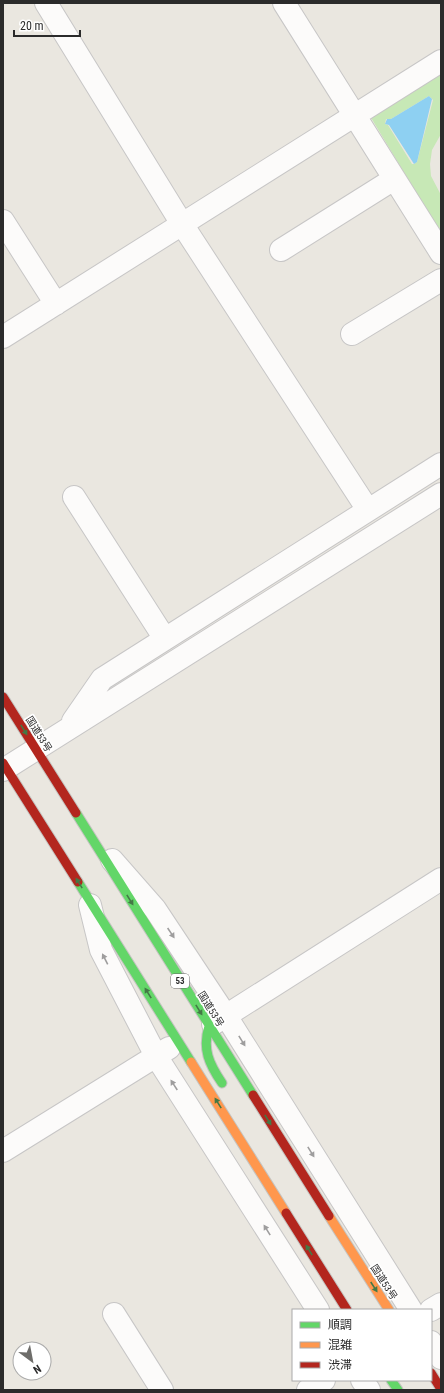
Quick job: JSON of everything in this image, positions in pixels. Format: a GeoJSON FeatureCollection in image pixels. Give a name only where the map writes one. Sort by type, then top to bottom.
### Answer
{"type":"FeatureCollection","features":[{"type":"Feature","properties":{"kind":"highway","name":"国道53号"},"geometry":{"type":"LineString","coordinates":[[3,697],[84,827],[124,908]]}},
{"type":"Feature","properties":{"kind":"highway"},"geometry":{"type":"LineString","coordinates":[[4,767],[89,899],[183,1038],[300,1235],[346,1309]]}},
{"type":"Feature","properties":{"kind":"highway","name":"国道53号"},"geometry":{"type":"LineString","coordinates":[[217,1021],[359,1263],[389,1309]]}},
{"type":"Feature","properties":{"kind":"highway"},"geometry":{"type":"LineString","coordinates":[[217,1021],[206,1035],[205,1047],[208,1061],[227,1093]]}},
{"type":"Feature","properties":{"kind":"highway"},"geometry":{"type":"LineString","coordinates":[[276,1178],[300,1235]]}},
{"type":"Feature","properties":{"kind":"highway"},"geometry":{"type":"LineString","coordinates":[[432,1375],[441,1389]]}},
{"type":"Feature","properties":{"kind":"highway"},"geometry":{"type":"LineString","coordinates":[[392,1381],[398,1390]]}},
{"type":"Feature","properties":{"kind":"street"},"geometry":{"type":"LineString","coordinates":[[46,3],[182,224],[368,510]]}},
{"type":"Feature","properties":{"kind":"street"},"geometry":{"type":"LineString","coordinates":[[284,3],[441,252]]}},
{"type":"Feature","properties":{"kind":"street"},"geometry":{"type":"LineString","coordinates":[[3,337],[441,61]]}},
{"type":"Feature","properties":{"kind":"street"},"geometry":{"type":"LineString","coordinates":[[281,250],[394,179]]}},
{"type":"Feature","properties":{"kind":"street"},"geometry":{"type":"LineString","coordinates":[[3,221],[56,304]]}},
{"type":"Feature","properties":{"kind":"street"},"geometry":{"type":"LineString","coordinates":[[352,334],[441,280]]}},
{"type":"Feature","properties":{"kind":"street"},"geometry":{"type":"LineString","coordinates":[[68,728],[102,679],[441,464]]}},
{"type":"Feature","properties":{"kind":"street"},"geometry":{"type":"LineString","coordinates":[[4,767],[441,494]]}},
{"type":"Feature","properties":{"kind":"street"},"geometry":{"type":"LineString","coordinates":[[74,497],[165,639]]}},
{"type":"Feature","properties":{"kind":"street"},"geometry":{"type":"LineString","coordinates":[[84,827],[155,909],[217,1021],[410,1309]]}},
{"type":"Feature","properties":{"kind":"street"},"geometry":{"type":"LineString","coordinates":[[217,1021],[441,879]]}},
{"type":"Feature","properties":{"kind":"street"},"geometry":{"type":"LineString","coordinates":[[89,899],[101,950],[156,1056],[317,1309]]}},
{"type":"Feature","properties":{"kind":"street"},"geometry":{"type":"LineString","coordinates":[[3,1151],[183,1038]]}},
{"type":"Feature","properties":{"kind":"street"},"geometry":{"type":"LineString","coordinates":[[432,1309],[441,1304]]}},
{"type":"Feature","properties":{"kind":"street"},"geometry":{"type":"LineString","coordinates":[[114,1314],[162,1390]]}},
{"type":"Feature","properties":{"kind":"street"},"geometry":{"type":"LineString","coordinates":[[432,1344],[441,1358]]}},
{"type":"Feature","properties":{"kind":"street"},"geometry":{"type":"LineString","coordinates":[[308,1390],[322,1381]]}},
{"type":"Feature","properties":{"kind":"street"},"geometry":{"type":"LineString","coordinates":[[363,1381],[369,1390]]}},
{"type":"Feature","properties":{"kind":"green space"},"geometry":{"type":"Polygon","coordinates":[[[441,72],[441,134],[432,150],[430,164],[431,176],[441,195],[441,234],[370,116],[441,72]],[[429,96],[391,119],[386,119],[385,124],[388,125],[412,164],[417,162],[433,100],[429,96]]]}},
{"type":"Feature","properties":{"kind":"water"},"geometry":{"type":"Polygon","coordinates":[[[429,96],[432,99],[417,162],[414,164],[389,125],[385,124],[387,119],[391,119],[429,96]]]}},
{"type":"Feature","properties":{"kind":"traffic: fast"},"geometry":{"type":"LineString","coordinates":[[76,813],[253,1095]]}},
{"type":"Feature","properties":{"kind":"traffic: fast"},"geometry":{"type":"LineString","coordinates":[[78,882],[191,1062]]}},
{"type":"Feature","properties":{"kind":"traffic: fast"},"geometry":{"type":"LineString","coordinates":[[209,1026],[206,1042],[208,1056],[210,1063],[222,1083]]}},
{"type":"Feature","properties":{"kind":"traffic: fast"},"geometry":{"type":"LineString","coordinates":[[392,1381],[398,1390]]}},
{"type":"Feature","properties":{"kind":"traffic: slow"},"geometry":{"type":"LineString","coordinates":[[191,1062],[286,1213]]}},
{"type":"Feature","properties":{"kind":"traffic: slow"},"geometry":{"type":"LineString","coordinates":[[329,1216],[388,1309]]}},
{"type":"Feature","properties":{"kind":"traffic: jam"},"geometry":{"type":"LineString","coordinates":[[3,697],[76,813]]}},
{"type":"Feature","properties":{"kind":"traffic: jam"},"geometry":{"type":"LineString","coordinates":[[3,763],[78,882]]}},
{"type":"Feature","properties":{"kind":"traffic: jam"},"geometry":{"type":"LineString","coordinates":[[253,1095],[329,1216]]}},
{"type":"Feature","properties":{"kind":"traffic: jam"},"geometry":{"type":"LineString","coordinates":[[286,1213],[346,1309]]}},
{"type":"Feature","properties":{"kind":"traffic: jam"},"geometry":{"type":"LineString","coordinates":[[432,1375],[441,1389]]}}]}
